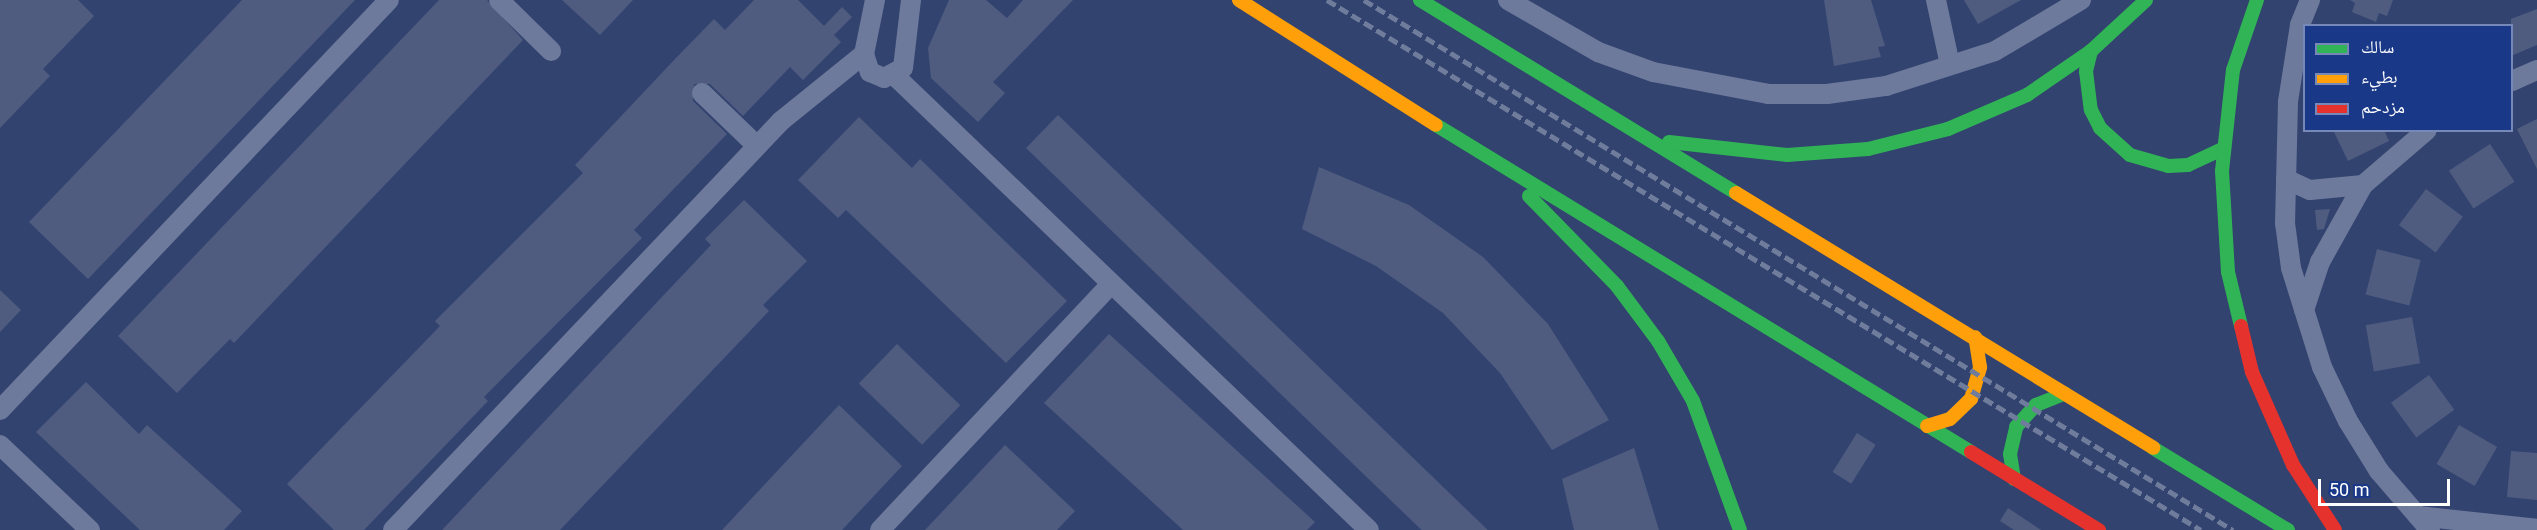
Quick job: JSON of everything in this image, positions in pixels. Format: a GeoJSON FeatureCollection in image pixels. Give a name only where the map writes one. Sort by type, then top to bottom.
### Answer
{"type":"FeatureCollection","features":[{"type":"Feature","properties":{"kind":"main road"},"geometry":{"type":"LineString","coordinates":[[1239,0],[1494,162],[2098,530]]}},
{"type":"Feature","properties":{"kind":"main road"},"geometry":{"type":"LineString","coordinates":[[1420,0],[1653,139],[2288,530]]}},
{"type":"Feature","properties":{"kind":"main road"},"geometry":{"type":"LineString","coordinates":[[1653,139],[1787,155],[1868,149],[1948,129],[2026,95],[2091,51],[2146,0]]}},
{"type":"Feature","properties":{"kind":"main road"},"geometry":{"type":"LineString","coordinates":[[2257,0],[2233,70],[2224,148],[2228,272],[2252,372],[2294,465],[2335,530]]}},
{"type":"Feature","properties":{"kind":"main road"},"geometry":{"type":"LineString","coordinates":[[2091,51],[2086,71],[2091,110],[2113,143],[2148,163],[2168,166],[2188,165],[2224,148]]}},
{"type":"Feature","properties":{"kind":"main road"},"geometry":{"type":"LineString","coordinates":[[1494,162],[1617,286],[1658,341],[1693,401],[1740,530]]}},
{"type":"Feature","properties":{"kind":"main road"},"geometry":{"type":"LineString","coordinates":[[1928,426],[1950,418],[1971,399],[1980,367],[1975,337]]}},
{"type":"Feature","properties":{"kind":"main road"},"geometry":{"type":"LineString","coordinates":[[2014,479],[2010,454],[2016,427],[2036,405],[2065,393]]}},
{"type":"Feature","properties":{"kind":"street"},"geometry":{"type":"LineString","coordinates":[[0,410],[389,0]]}},
{"type":"Feature","properties":{"kind":"street"},"geometry":{"type":"LineString","coordinates":[[499,0],[551,51]]}},
{"type":"Feature","properties":{"kind":"street"},"geometry":{"type":"LineString","coordinates":[[875,0],[864,54],[870,72],[895,76],[1110,285],[1370,530]]}},
{"type":"Feature","properties":{"kind":"street"},"geometry":{"type":"LineString","coordinates":[[1508,0],[1598,52],[1653,72],[1754,92],[1827,94],[1886,86],[1995,51],[2081,0]]}},
{"type":"Feature","properties":{"kind":"street"},"geometry":{"type":"LineString","coordinates":[[1936,0],[1950,65]]}},
{"type":"Feature","properties":{"kind":"street"},"geometry":{"type":"LineString","coordinates":[[2310,0],[2300,25],[2288,102],[2286,179],[2289,257],[2304,310],[2348,421],[2379,471],[2424,523],[2533,529]]}},
{"type":"Feature","properties":{"kind":"street"},"geometry":{"type":"LineString","coordinates":[[895,76],[907,57],[912,2]]}},
{"type":"Feature","properties":{"kind":"street"},"geometry":{"type":"LineString","coordinates":[[393,530],[756,146],[864,54]]}},
{"type":"Feature","properties":{"kind":"street"},"geometry":{"type":"LineString","coordinates":[[2513,80],[2537,70]]}},
{"type":"Feature","properties":{"kind":"street"},"geometry":{"type":"LineString","coordinates":[[702,93],[756,146]]}},
{"type":"Feature","properties":{"kind":"street"},"geometry":{"type":"LineString","coordinates":[[2304,310],[2320,262],[2363,186],[2425,132]]}},
{"type":"Feature","properties":{"kind":"street"},"geometry":{"type":"LineString","coordinates":[[2286,179],[2319,190],[2363,186]]}},
{"type":"Feature","properties":{"kind":"street"},"geometry":{"type":"LineString","coordinates":[[2289,257],[2320,262]]}},
{"type":"Feature","properties":{"kind":"street"},"geometry":{"type":"LineString","coordinates":[[880,530],[1110,285]]}},
{"type":"Feature","properties":{"kind":"street"},"geometry":{"type":"LineString","coordinates":[[0,445],[90,530]]}},
{"type":"Feature","properties":{"kind":"building"},"geometry":{"type":"Polygon","coordinates":[[[0,0],[78,0],[94,16],[43,69],[50,76],[0,128],[0,0]]]}},
{"type":"Feature","properties":{"kind":"building"},"geometry":{"type":"Polygon","coordinates":[[[242,0],[355,0],[88,279],[29,222],[242,0]]]}},
{"type":"Feature","properties":{"kind":"building"},"geometry":{"type":"Polygon","coordinates":[[[439,0],[487,0],[523,40],[234,343],[230,339],[177,393],[118,336],[439,0]]]}},
{"type":"Feature","properties":{"kind":"building"},"geometry":{"type":"Polygon","coordinates":[[[562,0],[633,0],[600,35],[562,0]]]}},
{"type":"Feature","properties":{"kind":"building"},"geometry":{"type":"Polygon","coordinates":[[[754,0],[798,0],[824,26],[842,7],[852,17],[834,35],[841,42],[803,80],[790,67],[743,116],[710,84],[694,84],[693,101],[727,134],[634,230],[642,238],[484,397],[488,401],[364,530],[334,530],[287,484],[440,326],[435,321],[583,173],[575,165],[675,59],[714,19],[725,30],[754,0]]]}},
{"type":"Feature","properties":{"kind":"building"},"geometry":{"type":"Polygon","coordinates":[[[949,0],[986,0],[1007,18],[1023,0],[1073,0],[993,82],[1005,93],[978,122],[931,78],[928,48],[949,0]]]}},
{"type":"Feature","properties":{"kind":"building"},"geometry":{"type":"Polygon","coordinates":[[[1824,0],[1871,0],[1885,46],[1878,47],[1881,57],[1834,66],[1824,0]]]}},
{"type":"Feature","properties":{"kind":"building"},"geometry":{"type":"Polygon","coordinates":[[[1964,0],[2021,0],[1978,24],[1964,0]]]}},
{"type":"Feature","properties":{"kind":"building"},"geometry":{"type":"Polygon","coordinates":[[[2350,0],[2393,0],[2387,16],[2379,13],[2376,22],[2352,12],[2355,3],[2350,0]]]}},
{"type":"Feature","properties":{"kind":"building"},"geometry":{"type":"Polygon","coordinates":[[[2537,9],[2537,45],[2513,55],[2511,19],[2537,9]]]}},
{"type":"Feature","properties":{"kind":"building"},"geometry":{"type":"Polygon","coordinates":[[[1058,115],[1488,530],[1422,530],[1026,148],[1058,115]]]}},
{"type":"Feature","properties":{"kind":"building"},"geometry":{"type":"Polygon","coordinates":[[[859,117],[912,168],[920,159],[1067,301],[1006,363],[846,210],[838,218],[798,180],[859,117]]]}},
{"type":"Feature","properties":{"kind":"building"},"geometry":{"type":"Polygon","coordinates":[[[2537,119],[2537,169],[2517,129],[2537,119]]]}},
{"type":"Feature","properties":{"kind":"building"},"geometry":{"type":"Polygon","coordinates":[[[2334,132],[2385,132],[2389,141],[2348,161],[2334,132]]]}},
{"type":"Feature","properties":{"kind":"building"},"geometry":{"type":"Polygon","coordinates":[[[2490,144],[2515,182],[2473,208],[2449,171],[2490,144]]]}},
{"type":"Feature","properties":{"kind":"building"},"geometry":{"type":"Polygon","coordinates":[[[1319,167],[1409,205],[1483,257],[1548,324],[1609,420],[1552,450],[1500,373],[1443,313],[1376,266],[1302,229],[1319,167]]]}},
{"type":"Feature","properties":{"kind":"building"},"geometry":{"type":"Polygon","coordinates":[[[2426,189],[2463,217],[2436,253],[2399,225],[2426,189]]]}},
{"type":"Feature","properties":{"kind":"building"},"geometry":{"type":"Polygon","coordinates":[[[744,200],[807,261],[763,305],[769,311],[560,530],[442,530],[711,245],[705,239],[744,200]]]}},
{"type":"Feature","properties":{"kind":"building"},"geometry":{"type":"Polygon","coordinates":[[[2330,209],[2324,229],[2317,230],[2315,210],[2330,209]]]}},
{"type":"Feature","properties":{"kind":"building"},"geometry":{"type":"Polygon","coordinates":[[[2377,249],[2421,260],[2409,305],[2366,295],[2377,249]]]}},
{"type":"Feature","properties":{"kind":"building"},"geometry":{"type":"Polygon","coordinates":[[[0,290],[21,310],[0,332],[0,290]]]}},
{"type":"Feature","properties":{"kind":"building"},"geometry":{"type":"Polygon","coordinates":[[[2412,317],[2420,363],[2374,371],[2366,325],[2412,317]]]}},
{"type":"Feature","properties":{"kind":"building"},"geometry":{"type":"Polygon","coordinates":[[[1109,334],[1315,522],[1307,530],[1183,530],[1044,403],[1109,334]]]}},
{"type":"Feature","properties":{"kind":"building"},"geometry":{"type":"Polygon","coordinates":[[[897,344],[960,405],[922,445],[859,384],[897,344]]]}},
{"type":"Feature","properties":{"kind":"building"},"geometry":{"type":"Polygon","coordinates":[[[2429,375],[2454,410],[2416,437],[2391,403],[2429,375]]]}},
{"type":"Feature","properties":{"kind":"building"},"geometry":{"type":"Polygon","coordinates":[[[86,382],[139,434],[147,425],[242,511],[224,530],[140,530],[36,432],[86,382]]]}},
{"type":"Feature","properties":{"kind":"building"},"geometry":{"type":"Polygon","coordinates":[[[839,405],[902,466],[842,530],[722,530],[839,405]]]}},
{"type":"Feature","properties":{"kind":"building"},"geometry":{"type":"Polygon","coordinates":[[[2459,425],[2497,447],[2475,486],[2436,464],[2459,425]]]}},
{"type":"Feature","properties":{"kind":"building"},"geometry":{"type":"Polygon","coordinates":[[[1857,433],[1876,445],[1851,484],[1833,472],[1857,433]]]}},
{"type":"Feature","properties":{"kind":"building"},"geometry":{"type":"Polygon","coordinates":[[[1005,445],[1075,511],[1057,530],[925,530],[1005,445]]]}},
{"type":"Feature","properties":{"kind":"building"},"geometry":{"type":"Polygon","coordinates":[[[1634,448],[1659,530],[1574,530],[1562,479],[1634,448]]]}},
{"type":"Feature","properties":{"kind":"building"},"geometry":{"type":"Polygon","coordinates":[[[2511,451],[2537,453],[2537,500],[2507,497],[2511,451]]]}},
{"type":"Feature","properties":{"kind":"building"},"geometry":{"type":"Polygon","coordinates":[[[2008,508],[2041,530],[2014,530],[2000,521],[2008,508]]]}},
{"type":"Feature","properties":{"kind":"railway"},"geometry":{"type":"LineString","coordinates":[[1327,0],[2201,530]]}},
{"type":"Feature","properties":{"kind":"railway"},"geometry":{"type":"LineString","coordinates":[[1364,0],[2233,530]]}},
{"type":"Feature","properties":{"kind":"traffic: fast"},"geometry":{"type":"LineString","coordinates":[[1420,0],[1736,193]]}},
{"type":"Feature","properties":{"kind":"traffic: fast"},"geometry":{"type":"LineString","coordinates":[[1669,142],[1787,155],[1868,149],[1948,129],[2027,95],[2091,51],[2146,0]]}},
{"type":"Feature","properties":{"kind":"traffic: fast"},"geometry":{"type":"LineString","coordinates":[[2241,326],[2228,272],[2222,171],[2233,70],[2257,0]]}},
{"type":"Feature","properties":{"kind":"traffic: fast"},"geometry":{"type":"LineString","coordinates":[[2091,51],[2086,71],[2091,110],[2100,128],[2130,155],[2168,166],[2188,165],[2224,148]]}},
{"type":"Feature","properties":{"kind":"traffic: fast"},"geometry":{"type":"LineString","coordinates":[[1436,125],[1971,452]]}},
{"type":"Feature","properties":{"kind":"traffic: fast"},"geometry":{"type":"LineString","coordinates":[[1529,196],[1617,286],[1658,341],[1693,401],[1740,530]]}},
{"type":"Feature","properties":{"kind":"traffic: fast"},"geometry":{"type":"LineString","coordinates":[[2014,479],[2010,454],[2016,427],[2036,405],[2065,393]]}},
{"type":"Feature","properties":{"kind":"traffic: fast"},"geometry":{"type":"LineString","coordinates":[[2153,448],[2288,530]]}},
{"type":"Feature","properties":{"kind":"traffic: slow"},"geometry":{"type":"LineString","coordinates":[[1239,0],[1436,125]]}},
{"type":"Feature","properties":{"kind":"traffic: slow"},"geometry":{"type":"LineString","coordinates":[[1736,193],[2153,448]]}},
{"type":"Feature","properties":{"kind":"traffic: slow"},"geometry":{"type":"LineString","coordinates":[[1927,426],[1950,419],[1971,399],[1980,367],[1975,337]]}},
{"type":"Feature","properties":{"kind":"traffic: jam"},"geometry":{"type":"LineString","coordinates":[[2241,326],[2252,372],[2293,465],[2335,530]]}},
{"type":"Feature","properties":{"kind":"traffic: jam"},"geometry":{"type":"LineString","coordinates":[[1971,452],[2099,530]]}}]}
